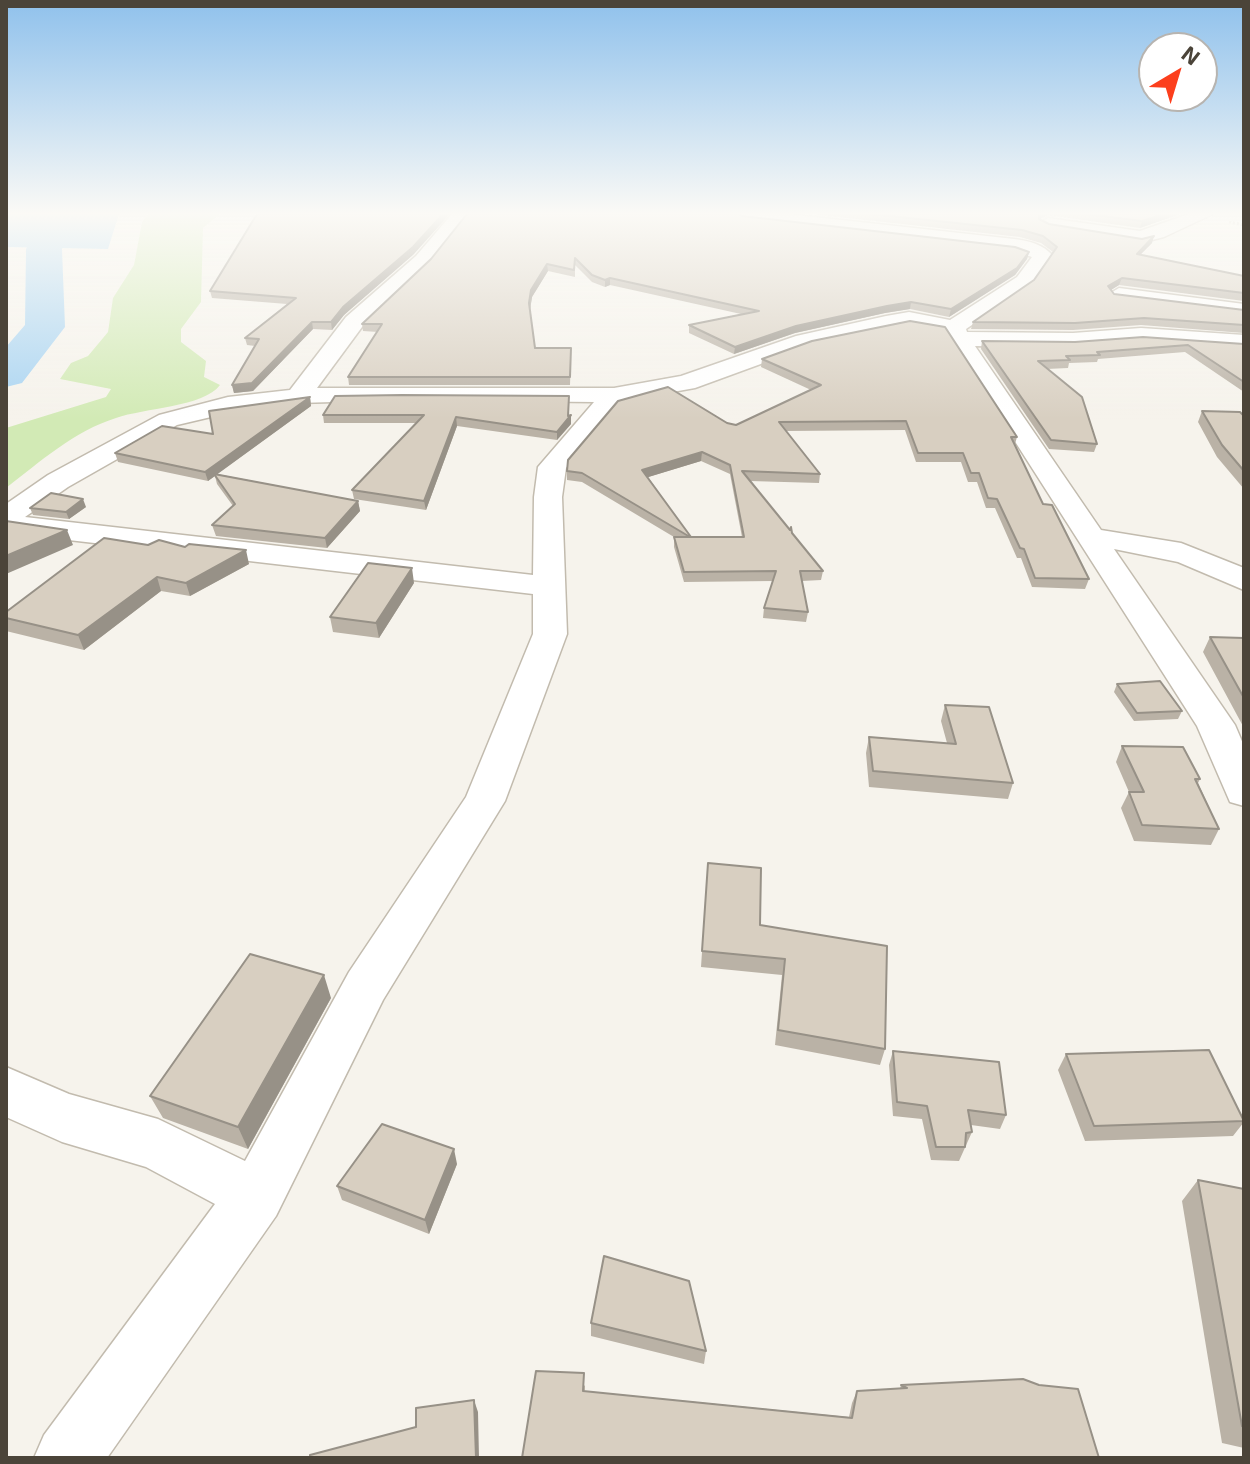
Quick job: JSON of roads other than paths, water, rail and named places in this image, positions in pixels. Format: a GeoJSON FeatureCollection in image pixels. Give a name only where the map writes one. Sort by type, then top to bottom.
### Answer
{"type":"FeatureCollection","features":[{"type":"Feature","properties":{"kind":"street"},"geometry":{"type":"LineString","coordinates":[[298,396],[354,322],[398,282]]}},
{"type":"Feature","properties":{"kind":"street"},"geometry":{"type":"LineString","coordinates":[[957,333],[1022,282]]}},
{"type":"Feature","properties":{"kind":"street"},"geometry":{"type":"LineString","coordinates":[[1119,294],[1244,310]]}},
{"type":"Feature","properties":{"kind":"street"},"geometry":{"type":"LineString","coordinates":[[6,517],[58,481],[168,420],[228,405],[298,396],[506,392],[614,395],[686,383],[804,341],[909,319],[957,333],[1073,340],[1141,335],[1244,342]]}},
{"type":"Feature","properties":{"kind":"street"},"geometry":{"type":"LineString","coordinates":[[957,333],[1216,725],[1244,792]]}},
{"type":"Feature","properties":{"kind":"street"},"geometry":{"type":"LineString","coordinates":[[67,1458],[256,1196],[366,986],[485,801],[550,634],[548,497],[552,467],[614,395]]}},
{"type":"Feature","properties":{"kind":"street"},"geometry":{"type":"LineString","coordinates":[[6,523],[56,533],[236,549],[487,582],[551,586]]}},
{"type":"Feature","properties":{"kind":"street"},"geometry":{"type":"LineString","coordinates":[[1090,538],[1160,547],[1217,566],[1244,580]]}},
{"type":"Feature","properties":{"kind":"street"},"geometry":{"type":"LineString","coordinates":[[6,1091],[62,1117],[158,1145],[256,1196]]}},
{"type":"Feature","properties":{"kind":"waterway"},"geometry":{"type":"LineString","coordinates":[[6,374],[45,327],[44,282]]}}]}
